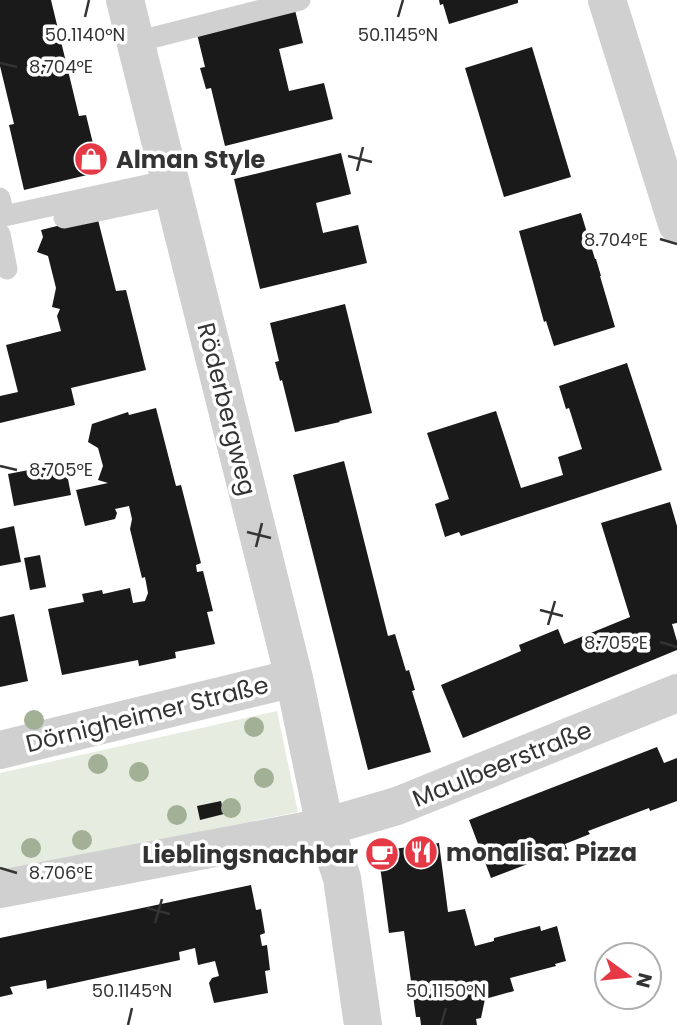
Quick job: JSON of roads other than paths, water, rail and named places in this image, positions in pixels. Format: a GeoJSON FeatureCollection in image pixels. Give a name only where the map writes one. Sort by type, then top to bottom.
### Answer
{"type":"FeatureCollection","features":[{"type":"Feature","properties":{"kind":"street","name":"Röderbergweg"},"geometry":{"type":"LineString","coordinates":[[125,0],[293,678],[325,827],[342,878],[363,1025]]}},
{"type":"Feature","properties":{"kind":"street"},"geometry":{"type":"LineString","coordinates":[[607,0],[677,223]]}},
{"type":"Feature","properties":{"kind":"street","name":"Dörnigheimer Straße"},"geometry":{"type":"LineString","coordinates":[[0,750],[293,678]]}},
{"type":"Feature","properties":{"kind":"street","name":"Maulbeerstraße"},"geometry":{"type":"LineString","coordinates":[[325,827],[397,806],[677,693]]}},
{"type":"Feature","properties":{"kind":"street"},"geometry":{"type":"LineString","coordinates":[[0,889],[325,827]]}},
{"type":"Feature","properties":{"kind":"lane"},"geometry":{"type":"LineString","coordinates":[[136,42],[300,0]]}},
{"type":"Feature","properties":{"kind":"lane"},"geometry":{"type":"LineString","coordinates":[[0,198],[4,216],[172,187]]}},
{"type":"Feature","properties":{"kind":"lane"},"geometry":{"type":"LineString","coordinates":[[7,269],[0,233],[172,187]]}},
{"type":"Feature","properties":{"kind":"place","name":"Alman Style"},"geometry":{"type":"Point","coordinates":[91,159]}},
{"type":"Feature","properties":{"kind":"place","name":"monalisa. Pizza"},"geometry":{"type":"Point","coordinates":[421,852]}},
{"type":"Feature","properties":{"kind":"place","name":"Lieblingsnachbar"},"geometry":{"type":"Point","coordinates":[382,854]}}]}
